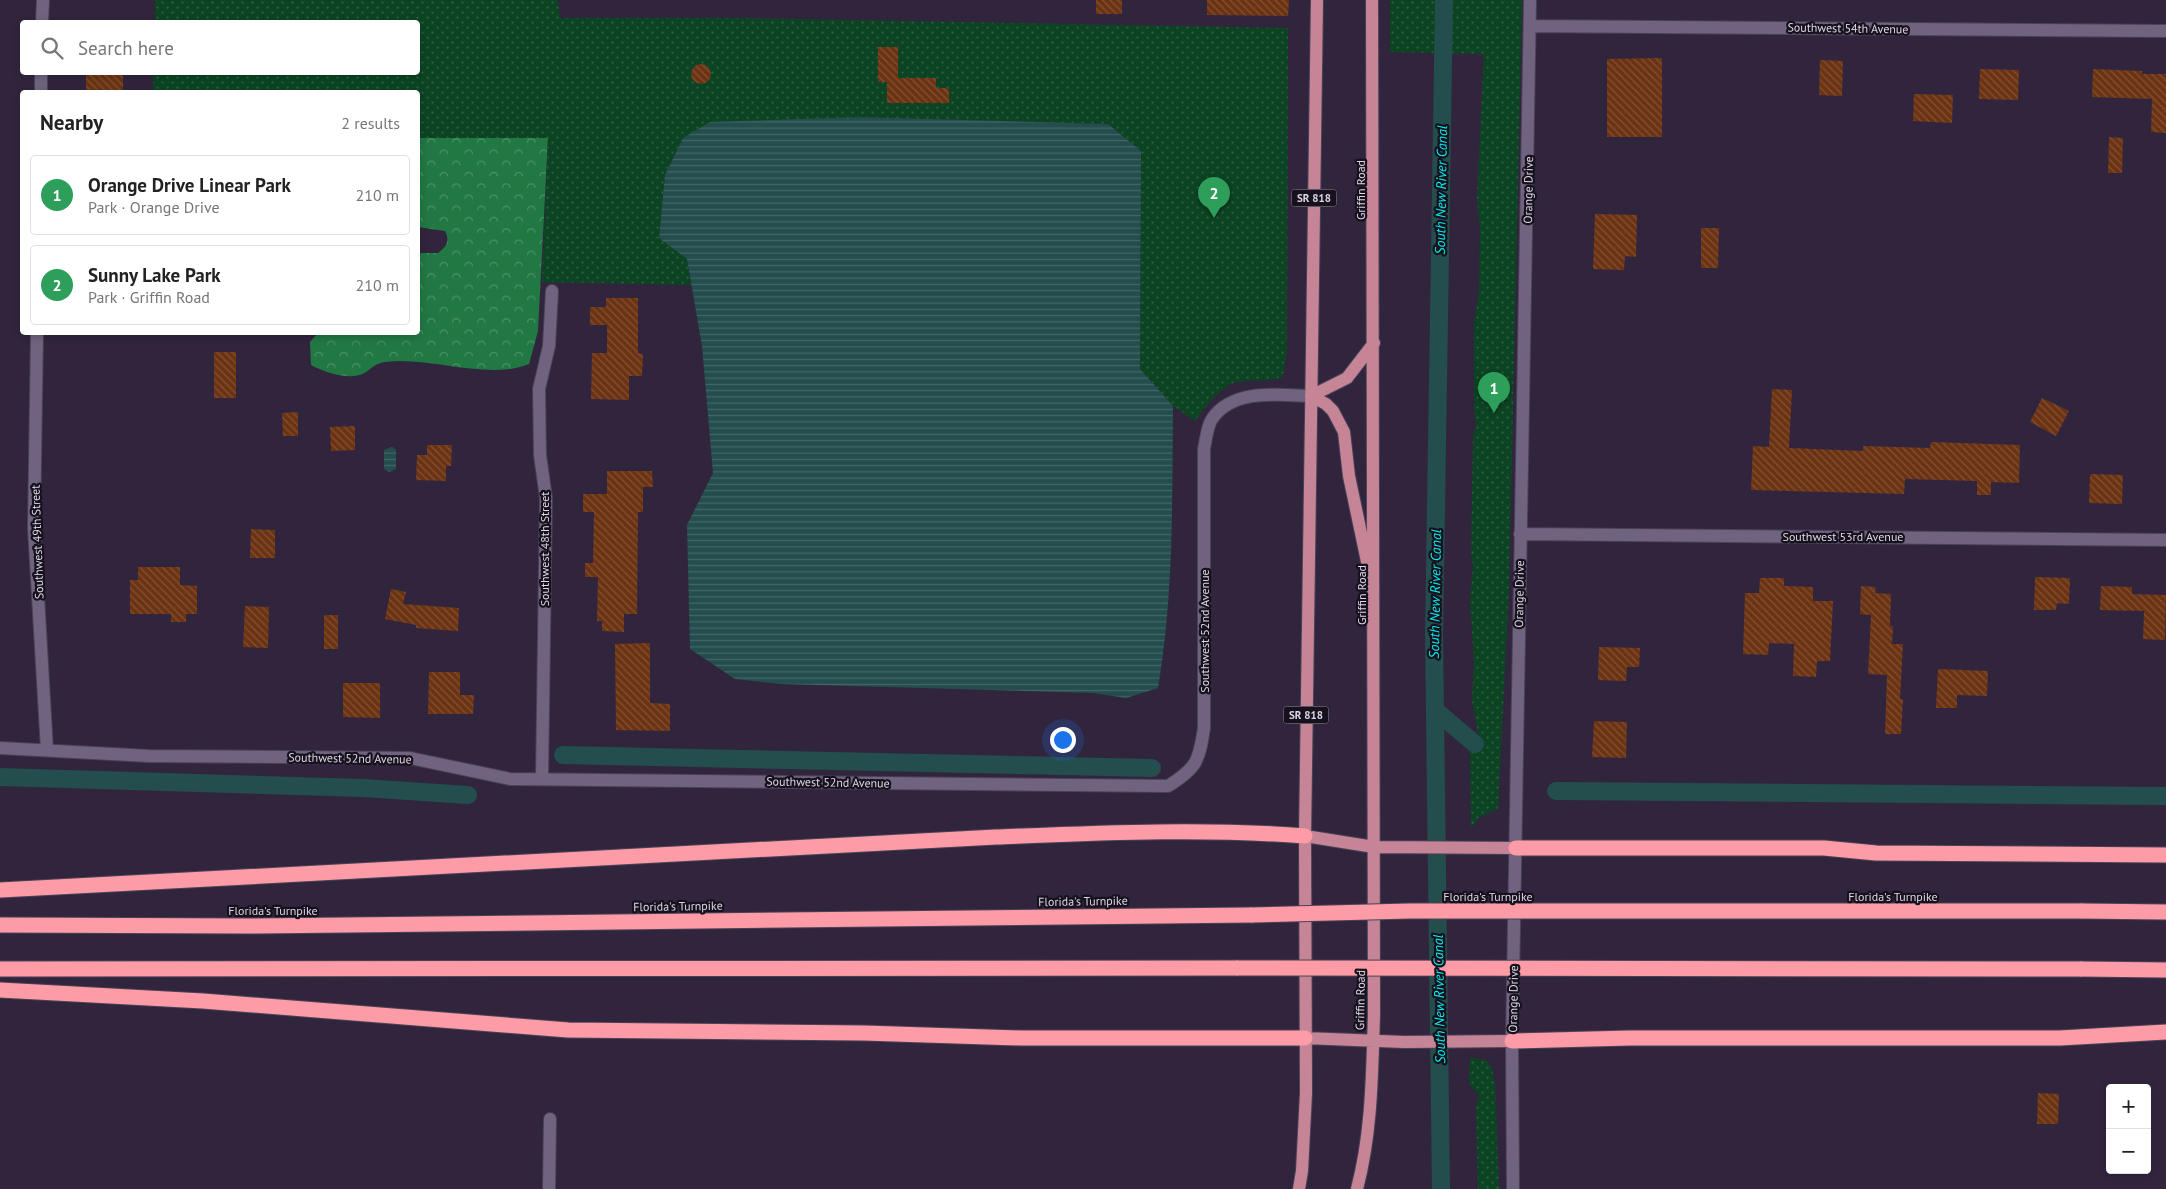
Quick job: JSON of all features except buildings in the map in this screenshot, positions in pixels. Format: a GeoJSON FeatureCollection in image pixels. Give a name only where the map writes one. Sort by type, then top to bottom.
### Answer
{"type":"FeatureCollection","features":[{"type":"Feature","properties":{"kind":"highway"},"geometry":{"type":"LineString","coordinates":[[0,890],[1004,837],[1130,833],[1305,836]]}},
{"type":"Feature","properties":{"kind":"highway"},"geometry":{"type":"LineString","coordinates":[[1516,848],[1824,848],[1876,853],[2166,855]]}},
{"type":"Feature","properties":{"kind":"highway","name":"Florida's Turnpike"},"geometry":{"type":"LineString","coordinates":[[0,925],[249,926],[1410,912],[2166,912]]}},
{"type":"Feature","properties":{"kind":"highway"},"geometry":{"type":"LineString","coordinates":[[0,969],[1238,968],[2166,970]]}},
{"type":"Feature","properties":{"kind":"highway"},"geometry":{"type":"LineString","coordinates":[[0,990],[203,1001],[568,1030],[864,1033],[1021,1038],[1305,1038]]}},
{"type":"Feature","properties":{"kind":"highway"},"geometry":{"type":"LineString","coordinates":[[1512,1041],[1630,1038],[2060,1038],[2166,1032]]}},
{"type":"Feature","properties":{"kind":"main road","name":"SR 818"},"geometry":{"type":"LineString","coordinates":[[1299,1189],[1305,1122],[1305,836],[1317,0]]}},
{"type":"Feature","properties":{"kind":"main road","name":"Griffin Road"},"geometry":{"type":"LineString","coordinates":[[1357,1189],[1364,1161],[1372,1097],[1373,1042],[1374,343],[1372,0]]}},
{"type":"Feature","properties":{"kind":"main road"},"geometry":{"type":"LineString","coordinates":[[1311,396],[1346,378],[1374,343]]}},
{"type":"Feature","properties":{"kind":"main road"},"geometry":{"type":"LineString","coordinates":[[1311,396],[1330,407],[1340,420],[1344,432],[1349,476],[1374,596]]}},
{"type":"Feature","properties":{"kind":"main road"},"geometry":{"type":"LineString","coordinates":[[1305,836],[1374,847],[1516,848]]}},
{"type":"Feature","properties":{"kind":"main road"},"geometry":{"type":"LineString","coordinates":[[1305,1038],[1373,1042],[1472,1043],[1512,1041]]}},
{"type":"Feature","properties":{"kind":"street","name":"Orange Drive"},"geometry":{"type":"LineString","coordinates":[[1513,1189],[1512,1041],[1530,0]]}},
{"type":"Feature","properties":{"kind":"street"},"geometry":{"type":"LineString","coordinates":[[42,20],[43,2]]}},
{"type":"Feature","properties":{"kind":"street","name":"Southwest 54th Avenue"},"geometry":{"type":"LineString","coordinates":[[1530,26],[2166,31]]}},
{"type":"Feature","properties":{"kind":"street"},"geometry":{"type":"LineString","coordinates":[[41,90],[42,75]]}},
{"type":"Feature","properties":{"kind":"street","name":"Southwest 48th Street"},"geometry":{"type":"LineString","coordinates":[[542,778],[546,498],[540,455],[539,389],[549,346],[552,290]]}},
{"type":"Feature","properties":{"kind":"street","name":"Southwest 49th Street"},"geometry":{"type":"LineString","coordinates":[[37,335],[34,528],[47,750]]}},
{"type":"Feature","properties":{"kind":"street","name":"Southwest 52nd Avenue"},"geometry":{"type":"LineString","coordinates":[[0,748],[149,756],[410,758],[510,779],[1168,786],[1188,774],[1200,755],[1204,728],[1204,449],[1212,420],[1230,402],[1264,394],[1311,396]]}},
{"type":"Feature","properties":{"kind":"street","name":"Southwest 53rd Avenue"},"geometry":{"type":"LineString","coordinates":[[1520,534],[2166,540]]}},
{"type":"Feature","properties":{"kind":"street"},"geometry":{"type":"LineString","coordinates":[[549,1189],[550,1119]]}},
{"type":"Feature","properties":{"kind":"green space"},"geometry":{"type":"Polygon","coordinates":[[[155,0],[558,0],[560,18],[736,18],[1288,28],[1287,350],[1283,377],[1231,384],[1213,398],[1195,421],[1173,406],[1140,369],[1141,151],[1108,124],[859,117],[683,138],[665,175],[659,237],[687,259],[691,285],[542,282],[548,138],[420,138],[420,90],[153,90],[153,75],[420,75],[420,20],[155,20],[155,0]]]}},
{"type":"Feature","properties":{"kind":"green space"},"geometry":{"type":"Polygon","coordinates":[[[1390,0],[1522,0],[1509,587],[1498,809],[1478,818],[1471,829],[1470,750],[1479,739],[1472,701],[1474,661],[1470,603],[1473,564],[1471,554],[1473,436],[1476,425],[1474,409],[1474,322],[1479,293],[1480,228],[1477,199],[1484,54],[1390,52],[1390,0]]]}},
{"type":"Feature","properties":{"kind":"green space"},"geometry":{"type":"Polygon","coordinates":[[[420,138],[548,138],[538,331],[529,364],[513,369],[496,370],[421,362],[385,362],[360,375],[353,376],[330,373],[311,365],[310,342],[316,335],[420,335],[420,253],[438,253],[444,248],[447,241],[445,231],[420,227],[420,138]]]}},
{"type":"Feature","properties":{"kind":"green space"},"geometry":{"type":"Polygon","coordinates":[[[1470,1057],[1487,1061],[1492,1069],[1495,1082],[1499,1189],[1478,1189],[1476,1107],[1479,1095],[1469,1084],[1470,1057]]]}},
{"type":"Feature","properties":{"kind":"shaded area"},"geometry":{"type":"Polygon","coordinates":[[[859,117],[1108,124],[1141,151],[1140,369],[1173,406],[1170,582],[1158,688],[1126,698],[1093,693],[781,684],[735,679],[690,649],[687,525],[713,473],[702,346],[687,259],[659,238],[665,175],[683,138],[710,122],[859,117]]]}},
{"type":"Feature","properties":{"kind":"shaded area"},"geometry":{"type":"Polygon","coordinates":[[[392,447],[396,450],[396,469],[389,472],[384,469],[384,450],[392,447]]]}},
{"type":"Feature","properties":{"kind":"waterway","name":"South New River Canal"},"geometry":{"type":"LineString","coordinates":[[1441,1189],[1434,635],[1444,0]]}},
{"type":"Feature","properties":{"kind":"waterway"},"geometry":{"type":"LineString","coordinates":[[1435,710],[1475,744]]}},
{"type":"Feature","properties":{"kind":"waterway"},"geometry":{"type":"LineString","coordinates":[[563,755],[1152,768]]}},
{"type":"Feature","properties":{"kind":"waterway"},"geometry":{"type":"LineString","coordinates":[[0,777],[363,788],[468,795]]}},
{"type":"Feature","properties":{"kind":"waterway"},"geometry":{"type":"LineString","coordinates":[[1556,791],[2166,796]]}},
{"type":"Feature","properties":{"kind":"place","name":"Sunny Lake Park"},"geometry":{"type":"Point","coordinates":[1214,218]}},
{"type":"Feature","properties":{"kind":"place","name":"Orange Drive Linear Park"},"geometry":{"type":"Point","coordinates":[1494,413]}}]}
